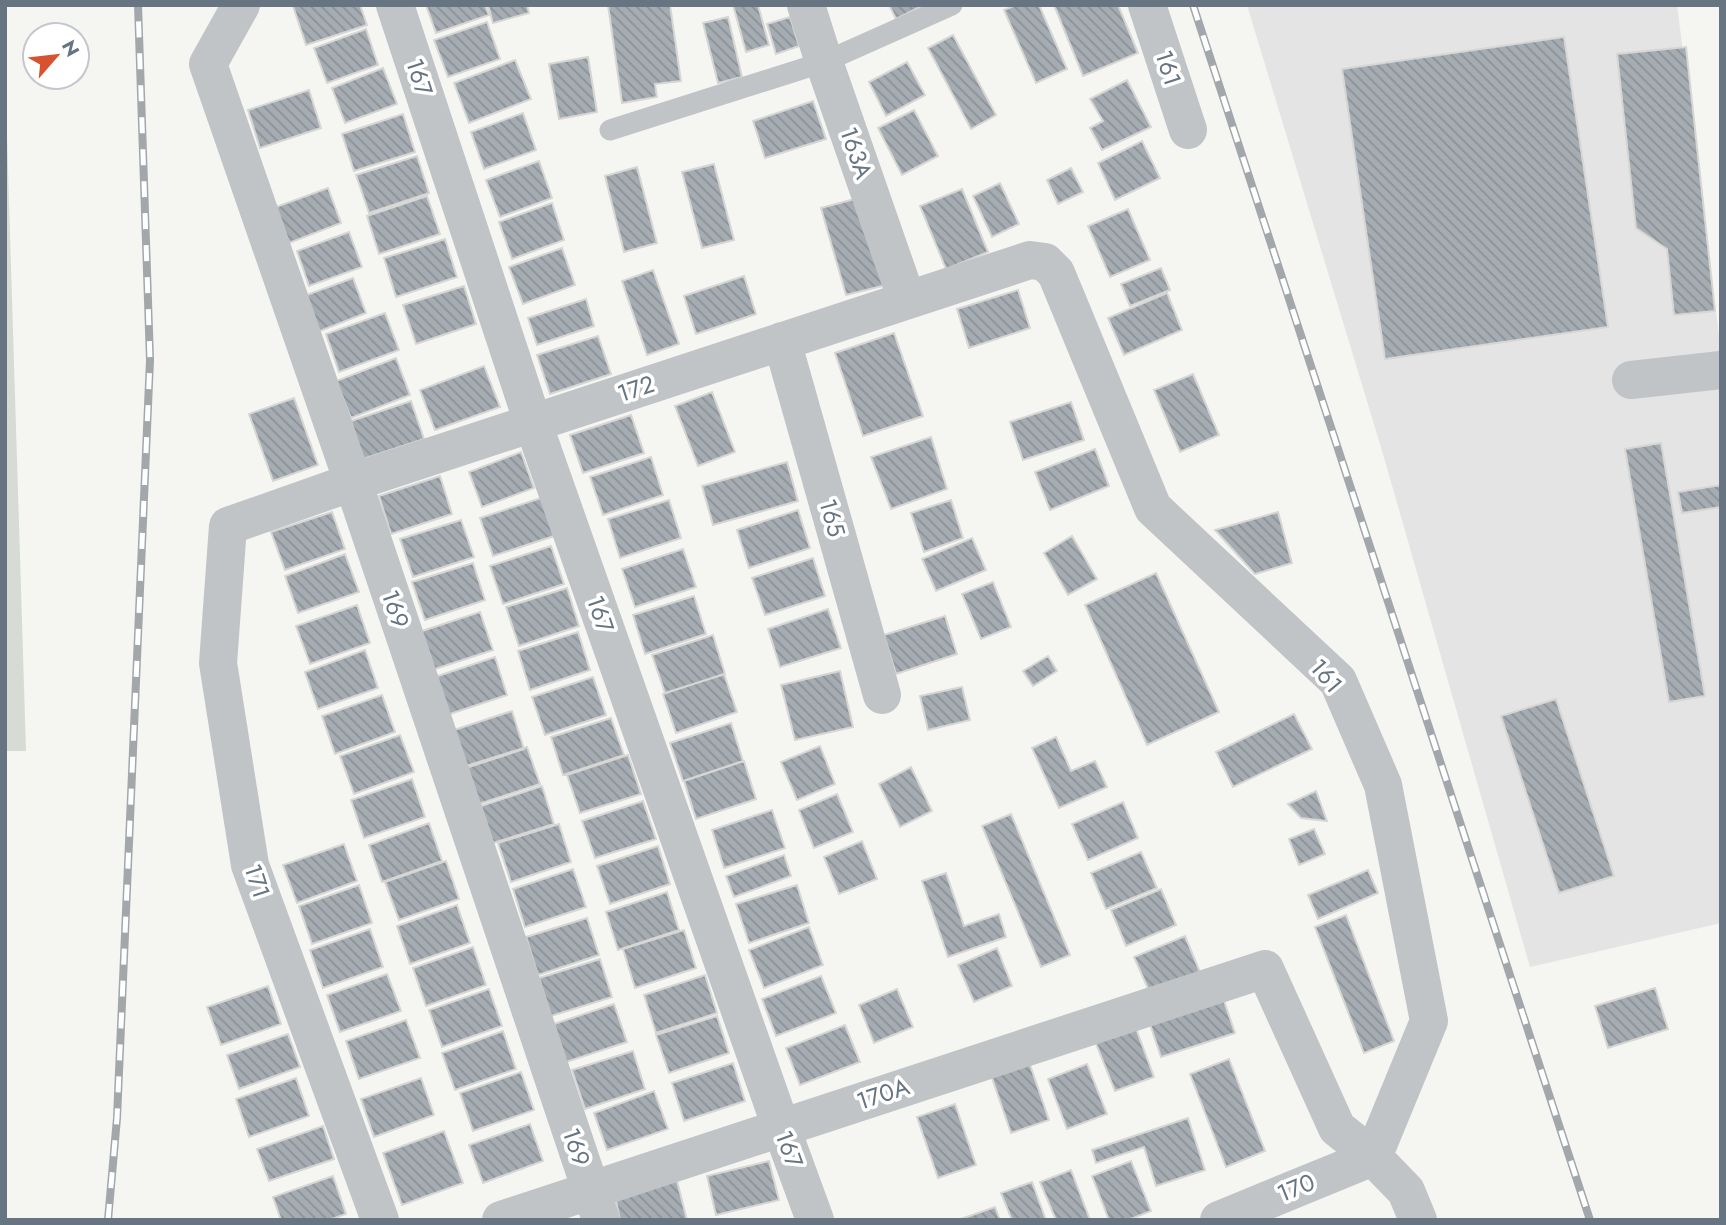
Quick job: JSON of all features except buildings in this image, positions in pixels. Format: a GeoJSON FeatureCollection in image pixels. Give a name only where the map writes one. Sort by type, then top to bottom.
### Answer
{"type":"FeatureCollection","features":[{"type":"Feature","properties":{"kind":"street","name":"169"},"geometry":{"type":"LineString","coordinates":[[241,5],[208,64],[353,482],[596,1205]]}},
{"type":"Feature","properties":{"kind":"street","name":"167"},"geometry":{"type":"LineString","coordinates":[[395,5],[533,423],[815,1220]]}},
{"type":"Feature","properties":{"kind":"street","name":"163A"},"geometry":{"type":"LineString","coordinates":[[806,5],[907,300]]}},
{"type":"Feature","properties":{"kind":"street","name":"161"},"geometry":{"type":"LineString","coordinates":[[1147,5],[1188,130]]}},
{"type":"Feature","properties":{"kind":"street","name":"172"},"geometry":{"type":"LineString","coordinates":[[228,526],[353,482],[1030,260],[1045,262]]}},
{"type":"Feature","properties":{"kind":"street","name":"161"},"geometry":{"type":"LineString","coordinates":[[1045,262],[1056,273],[1153,508],[1338,681],[1383,785],[1429,1021],[1373,1157]]}},
{"type":"Feature","properties":{"kind":"street","name":"165"},"geometry":{"type":"LineString","coordinates":[[782,341],[882,695]]}},
{"type":"Feature","properties":{"kind":"street"},"geometry":{"type":"LineString","coordinates":[[1631,380],[1721,370]]}},
{"type":"Feature","properties":{"kind":"street","name":"171"},"geometry":{"type":"LineString","coordinates":[[228,526],[218,663],[250,865],[380,1220]]}},
{"type":"Feature","properties":{"kind":"street","name":"170A"},"geometry":{"type":"LineString","coordinates":[[501,1220],[596,1205],[780,1127],[1265,968],[1337,1128],[1373,1157]]}},
{"type":"Feature","properties":{"kind":"street","name":"170"},"geometry":{"type":"LineString","coordinates":[[1223,1219],[1373,1157]]}},
{"type":"Feature","properties":{"kind":"street"},"geometry":{"type":"LineString","coordinates":[[1373,1157],[1406,1191],[1418,1220]]}},
{"type":"Feature","properties":{"kind":"lane"},"geometry":{"type":"LineString","coordinates":[[610,130],[824,62],[952,5]]}},
{"type":"Feature","properties":{"kind":"shaded area"},"geometry":{"type":"Polygon","coordinates":[[[1247,5],[1677,5],[1721,351],[1721,923],[1530,967],[1383,454],[1247,5]]]}},
{"type":"Feature","properties":{"kind":"shaded area"},"geometry":{"type":"Polygon","coordinates":[[[5,72],[26,751],[5,751],[5,72]]]}},
{"type":"Feature","properties":{"kind":"railway"},"geometry":{"type":"LineString","coordinates":[[108,1220],[117,1118],[150,360],[138,5]]}},
{"type":"Feature","properties":{"kind":"railway"},"geometry":{"type":"LineString","coordinates":[[1193,5],[1590,1220]]}}]}
